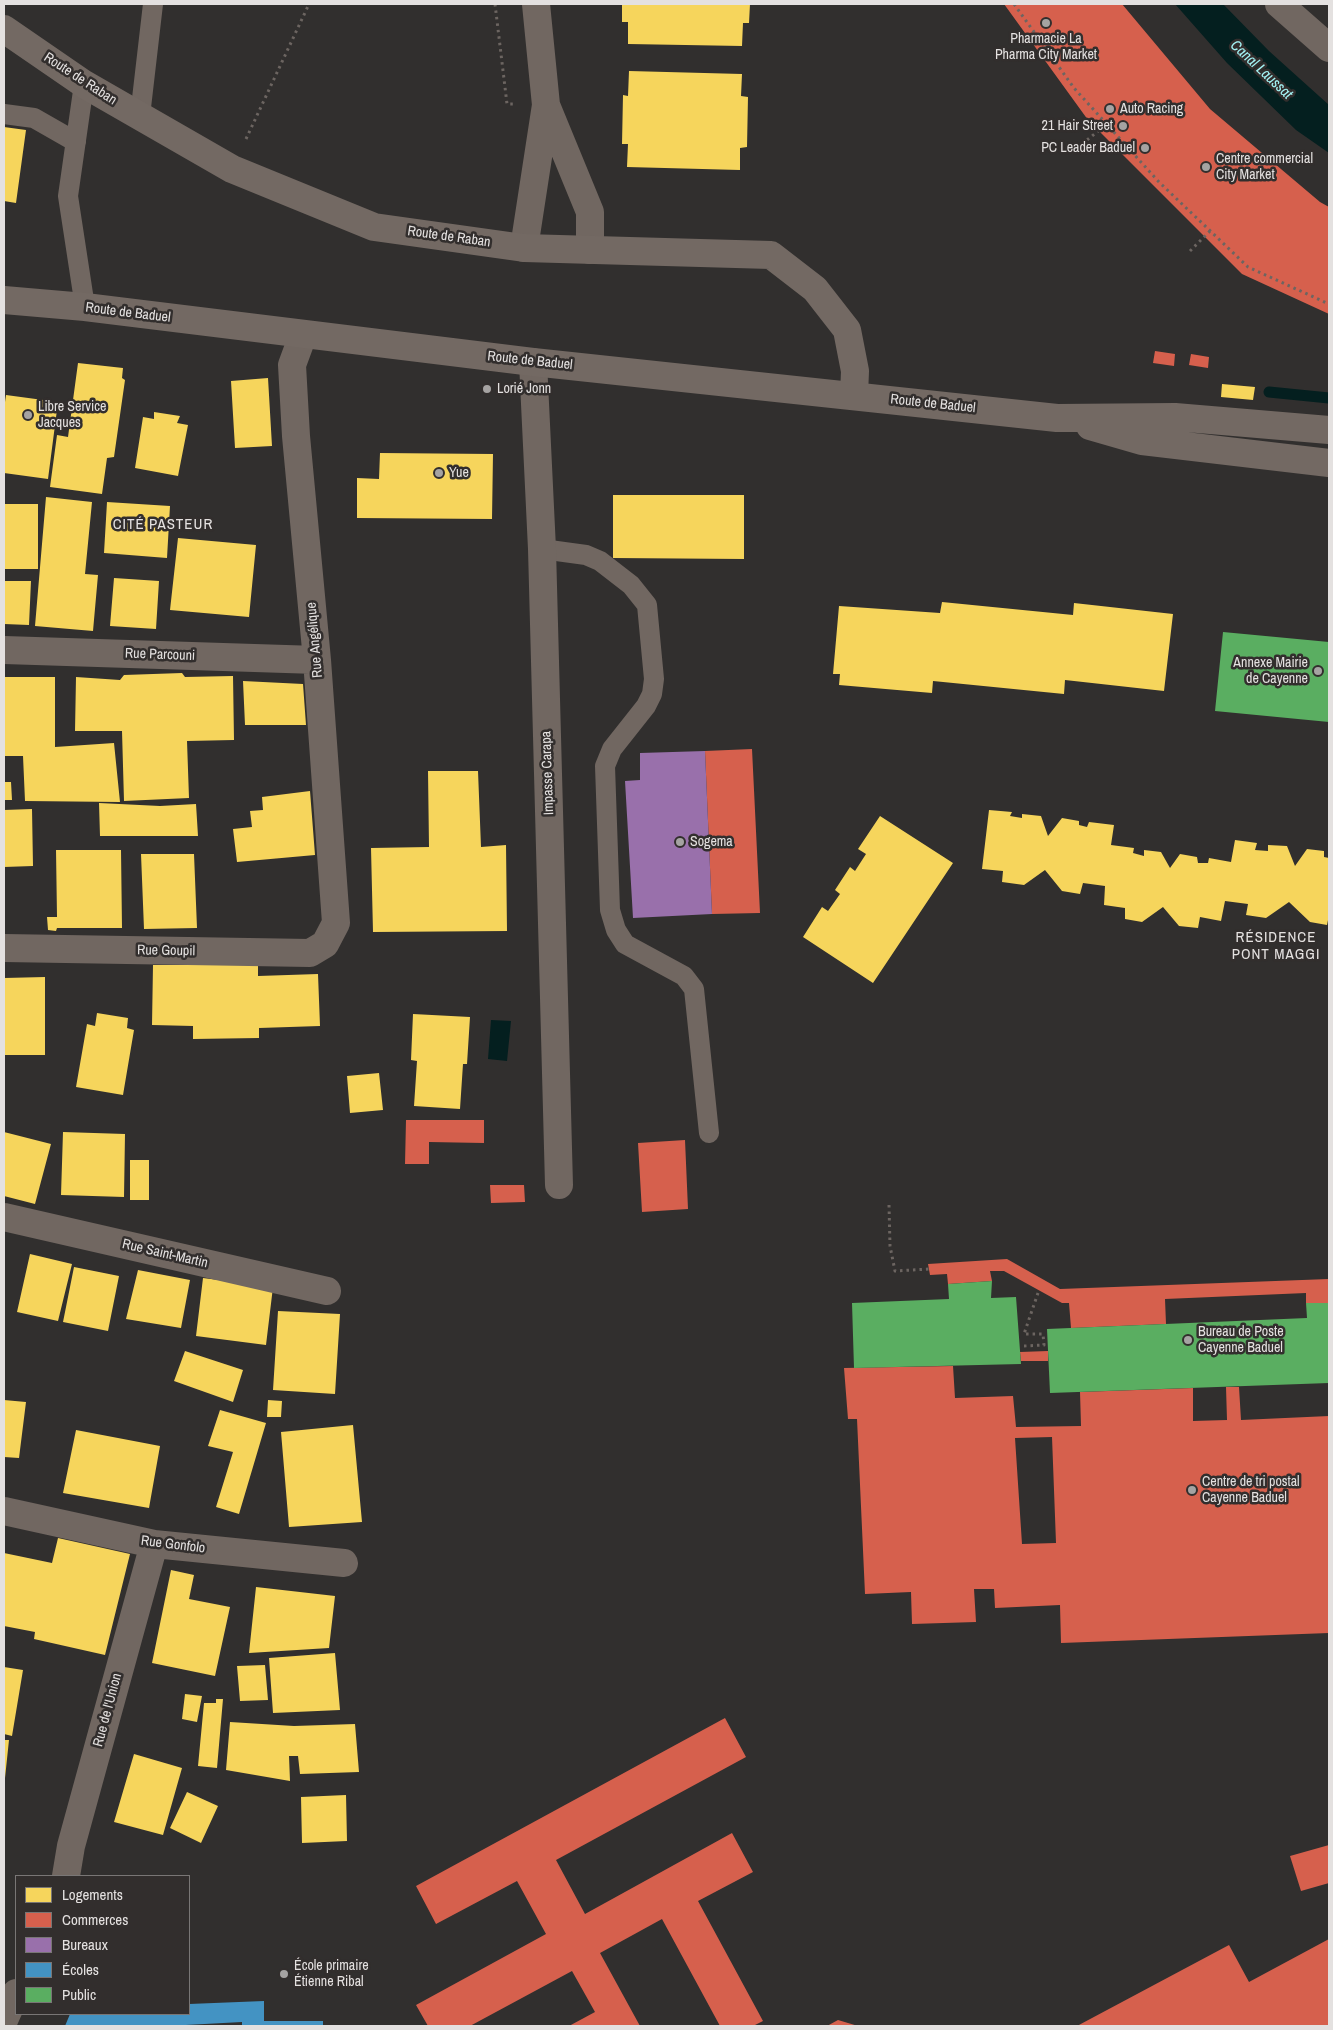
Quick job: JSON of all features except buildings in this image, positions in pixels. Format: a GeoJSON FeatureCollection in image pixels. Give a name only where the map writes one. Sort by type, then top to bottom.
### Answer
{"type":"FeatureCollection","features":[{"type":"Feature","properties":{"kind":"main road","name":"Route de Raban"},"geometry":{"type":"LineString","coordinates":[[4,29],[84,84],[232,169],[374,227],[524,248],[771,256],[815,289],[847,330],[855,371],[854,396]]}},
{"type":"Feature","properties":{"kind":"main road","name":"Route de Baduel"},"geometry":{"type":"LineString","coordinates":[[4,300],[85,307],[533,362],[1057,418],[1174,417],[1329,430]]}},
{"type":"Feature","properties":{"kind":"main road","name":"Route de Baduel"},"geometry":{"type":"LineString","coordinates":[[1057,418],[1142,441],[1329,463]]}},
{"type":"Feature","properties":{"kind":"main road"},"geometry":{"type":"LineString","coordinates":[[1142,441],[1230,469],[1329,482]]}},
{"type":"Feature","properties":{"kind":"street"},"geometry":{"type":"LineString","coordinates":[[524,248],[546,105],[536,4]]}},
{"type":"Feature","properties":{"kind":"street"},"geometry":{"type":"LineString","coordinates":[[1279,4],[1329,48]]}},
{"type":"Feature","properties":{"kind":"street"},"geometry":{"type":"LineString","coordinates":[[546,105],[590,212],[590,250]]}},
{"type":"Feature","properties":{"kind":"street","name":"Rue Angélique"},"geometry":{"type":"LineString","coordinates":[[303,335],[292,365],[296,436],[317,660],[336,923],[325,944]]}},
{"type":"Feature","properties":{"kind":"street","name":"Impasse Carapa"},"geometry":{"type":"LineString","coordinates":[[533,362],[542,549],[559,1185]]}},
{"type":"Feature","properties":{"kind":"street","name":"Rue Parcouni"},"geometry":{"type":"LineString","coordinates":[[4,650],[317,660]]}},
{"type":"Feature","properties":{"kind":"street","name":"Rue Goupil"},"geometry":{"type":"LineString","coordinates":[[4,948],[310,953],[325,944]]}},
{"type":"Feature","properties":{"kind":"street","name":"Rue Saint-Martin"},"geometry":{"type":"LineString","coordinates":[[4,1217],[327,1291]]}},
{"type":"Feature","properties":{"kind":"street","name":"Rue Gonfolo"},"geometry":{"type":"LineString","coordinates":[[4,1511],[154,1544],[344,1563]]}},
{"type":"Feature","properties":{"kind":"street","name":"Rue de l'Union"},"geometry":{"type":"LineString","coordinates":[[66,1875],[71,1846],[154,1544]]}},
{"type":"Feature","properties":{"kind":"street"},"geometry":{"type":"LineString","coordinates":[[4,2020],[15,1995]]}},
{"type":"Feature","properties":{"kind":"lane"},"geometry":{"type":"LineString","coordinates":[[140,116],[153,4]]}},
{"type":"Feature","properties":{"kind":"lane"},"geometry":{"type":"LineString","coordinates":[[84,84],[68,196],[85,307]]}},
{"type":"Feature","properties":{"kind":"lane"},"geometry":{"type":"LineString","coordinates":[[4,114],[34,118],[76,142]]}},
{"type":"Feature","properties":{"kind":"lane"},"geometry":{"type":"LineString","coordinates":[[542,549],[586,555],[600,561],[631,585],[647,605],[654,679],[652,694],[646,706],[612,749],[604,766],[610,910],[616,930],[625,944],[684,976],[694,989],[709,1134]]}},
{"type":"Feature","properties":{"kind":"path"},"geometry":{"type":"LineString","coordinates":[[245,143],[309,4]]}},
{"type":"Feature","properties":{"kind":"path"},"geometry":{"type":"LineString","coordinates":[[495,4],[508,104],[516,104]]}},
{"type":"Feature","properties":{"kind":"path"},"geometry":{"type":"LineString","coordinates":[[1014,4],[1074,88],[1159,182],[1210,231],[1248,267],[1329,304]]}},
{"type":"Feature","properties":{"kind":"path"},"geometry":{"type":"LineString","coordinates":[[1082,144],[1107,124]]}},
{"type":"Feature","properties":{"kind":"path"},"geometry":{"type":"LineString","coordinates":[[1190,251],[1210,231]]}},
{"type":"Feature","properties":{"kind":"path"},"geometry":{"type":"LineString","coordinates":[[889,1205],[890,1246],[895,1271],[929,1269]]}},
{"type":"Feature","properties":{"kind":"path"},"geometry":{"type":"LineString","coordinates":[[1024,1346],[1044,1345],[1043,1334],[1024,1334],[1039,1290]]}},
{"type":"Feature","properties":{"kind":"water","name":"Canal Laussat"},"geometry":{"type":"Polygon","coordinates":[[[1175,4],[1223,4],[1269,51],[1329,105],[1329,153],[1296,130],[1227,63],[1175,4]]]}},
{"type":"Feature","properties":{"kind":"water"},"geometry":{"type":"Polygon","coordinates":[[[491,1020],[511,1021],[507,1061],[488,1059],[491,1020]]]}},
{"type":"Feature","properties":{"kind":"waterway"},"geometry":{"type":"LineString","coordinates":[[1269,392],[1329,398]]}},
{"type":"Feature","properties":{"kind":"place","name":"Pharmacie La Pharma City Market"},"geometry":{"type":"Point","coordinates":[1046,23]}},
{"type":"Feature","properties":{"kind":"place","name":"Auto Racing"},"geometry":{"type":"Point","coordinates":[1110,109]}},
{"type":"Feature","properties":{"kind":"place","name":"21 Hair Street"},"geometry":{"type":"Point","coordinates":[1123,126]}},
{"type":"Feature","properties":{"kind":"place","name":"PC Leader Baduel"},"geometry":{"type":"Point","coordinates":[1145,148]}},
{"type":"Feature","properties":{"kind":"place","name":"Centre commercial City Market"},"geometry":{"type":"Point","coordinates":[1206,167]}},
{"type":"Feature","properties":{"kind":"place","name":"Lorié Jonn"},"geometry":{"type":"Point","coordinates":[487,389]}},
{"type":"Feature","properties":{"kind":"place","name":"Libre Service Jacques"},"geometry":{"type":"Point","coordinates":[28,415]}},
{"type":"Feature","properties":{"kind":"place","name":"Yue"},"geometry":{"type":"Point","coordinates":[439,473]}},
{"type":"Feature","properties":{"kind":"place","name":"Annexe Mairie de Cayenne"},"geometry":{"type":"Point","coordinates":[1318,671]}},
{"type":"Feature","properties":{"kind":"place","name":"Sogema"},"geometry":{"type":"Point","coordinates":[680,842]}},
{"type":"Feature","properties":{"kind":"place","name":"Bureau de Poste Cayenne Baduel"},"geometry":{"type":"Point","coordinates":[1188,1340]}},
{"type":"Feature","properties":{"kind":"place","name":"Centre de tri postal Cayenne Baduel"},"geometry":{"type":"Point","coordinates":[1192,1490]}},
{"type":"Feature","properties":{"kind":"place","name":"École primaire Étienne Ribal"},"geometry":{"type":"Point","coordinates":[284,1974]}},
{"type":"Feature","properties":{"kind":"district","name":"CITÉ PASTEUR"},"geometry":{"type":"Point","coordinates":[163,525]}},
{"type":"Feature","properties":{"kind":"district","name":"RÉSIDENCE PONT MAGGI"},"geometry":{"type":"Point","coordinates":[1276,946]}}]}
